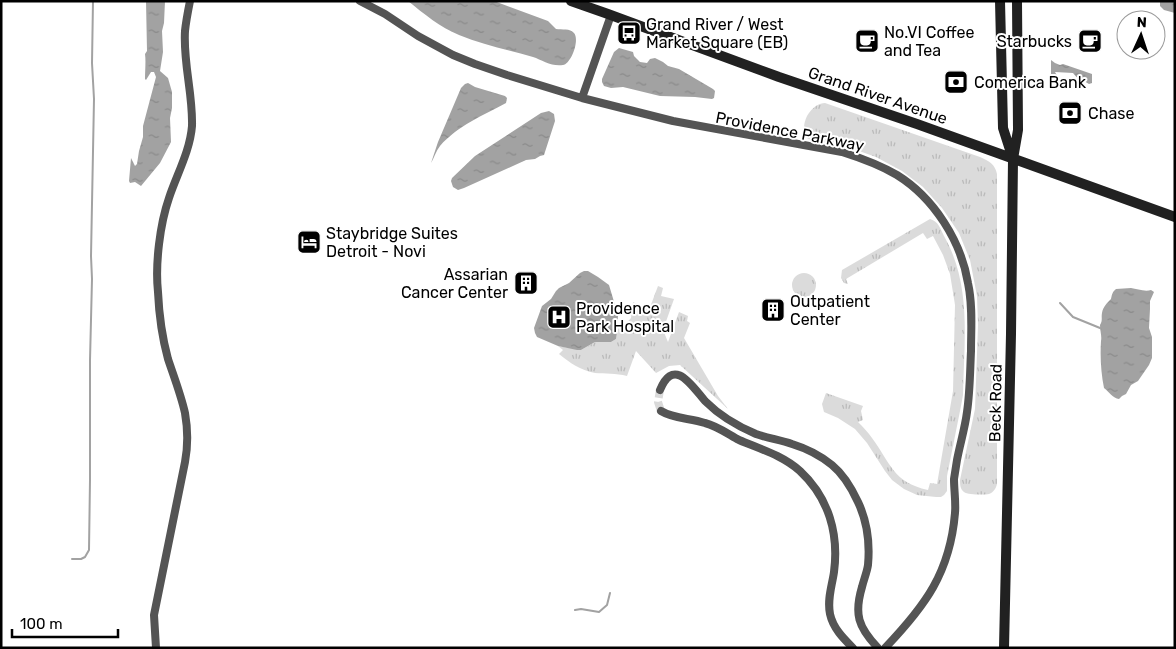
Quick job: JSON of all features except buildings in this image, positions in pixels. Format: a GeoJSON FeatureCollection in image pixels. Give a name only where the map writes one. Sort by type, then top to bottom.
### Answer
{"type":"FeatureCollection","features":[{"type":"Feature","properties":{"kind":"main road","name":"Grand River Avenue"},"geometry":{"type":"LineString","coordinates":[[571,1],[779,77],[917,124],[1175,217]]}},
{"type":"Feature","properties":{"kind":"main road","name":"Beck Road"},"geometry":{"type":"LineString","coordinates":[[1000,1],[1003,128],[1013,160]]}},
{"type":"Feature","properties":{"kind":"main road","name":"Beck Road"},"geometry":{"type":"LineString","coordinates":[[1004,648],[1013,160],[1018,130],[1017,1]]}},
{"type":"Feature","properties":{"kind":"street"},"geometry":{"type":"LineString","coordinates":[[156,648],[154,614],[188,447],[185,414],[168,357],[160,317],[157,289],[161,229],[168,200],[189,143],[192,127],[185,42],[190,1]]}},
{"type":"Feature","properties":{"kind":"street","name":"Providence Parkway"},"geometry":{"type":"LineString","coordinates":[[360,1],[385,14],[427,41],[475,64],[582,98],[673,122],[842,152],[873,162],[910,185],[933,208],[954,239],[968,283],[971,300],[970,394],[954,478],[955,514],[948,551],[935,586],[924,604],[885,648]]}},
{"type":"Feature","properties":{"kind":"street"},"geometry":{"type":"LineString","coordinates":[[582,98],[611,15]]}},
{"type":"Feature","properties":{"kind":"street"},"geometry":{"type":"LineString","coordinates":[[660,390],[665,379],[669,376],[674,374],[680,375],[686,379],[709,405],[739,426],[756,434],[808,450],[832,465],[841,474],[855,496],[866,523],[868,566],[858,601],[858,613],[863,630],[878,648]]}},
{"type":"Feature","properties":{"kind":"street"},"geometry":{"type":"LineString","coordinates":[[661,411],[668,415],[705,423],[777,456],[796,468],[810,482],[818,492],[829,514],[834,535],[836,557],[829,593],[830,614],[834,626],[840,635],[853,648]]}},
{"type":"Feature","properties":{"kind":"green space"},"geometry":{"type":"Polygon","coordinates":[[[825,103],[980,157],[991,163],[995,168],[997,174],[997,484],[989,494],[966,493],[960,485],[975,409],[978,325],[977,296],[970,260],[959,233],[942,208],[923,187],[902,171],[876,157],[848,147],[808,139],[804,128],[807,117],[814,107],[825,103]]]}},
{"type":"Feature","properties":{"kind":"green space"},"geometry":{"type":"Polygon","coordinates":[[[930,219],[939,226],[953,255],[959,274],[963,294],[965,334],[963,395],[947,476],[947,491],[941,497],[917,495],[904,489],[892,480],[855,429],[824,412],[822,404],[826,393],[863,406],[861,411],[863,420],[858,422],[894,471],[916,487],[928,490],[930,483],[937,484],[953,391],[955,305],[950,274],[943,255],[933,236],[927,239],[923,233],[846,279],[848,284],[844,283],[841,278],[842,270],[930,219]]]}},
{"type":"Feature","properties":{"kind":"green space"},"geometry":{"type":"Polygon","coordinates":[[[804,273],[813,276],[816,285],[813,294],[804,297],[795,294],[792,285],[795,276],[804,273]]]}},
{"type":"Feature","properties":{"kind":"green space"},"geometry":{"type":"Polygon","coordinates":[[[658,286],[663,288],[661,296],[674,299],[663,330],[668,342],[679,312],[688,316],[687,321],[690,323],[684,338],[718,396],[728,409],[680,365],[669,366],[656,373],[636,351],[627,376],[590,372],[576,366],[559,354],[563,350],[558,346],[581,350],[595,342],[611,342],[616,339],[618,327],[624,326],[631,318],[633,302],[649,310],[658,286]]]}},
{"type":"Feature","properties":{"kind":"water"},"geometry":{"type":"Polygon","coordinates":[[[146,1],[165,1],[162,31],[163,52],[160,71],[168,78],[172,92],[172,108],[170,118],[171,142],[160,163],[141,186],[129,181],[131,158],[135,166],[156,77],[154,72],[151,72],[145,79],[145,54],[147,51],[146,1]]]}},
{"type":"Feature","properties":{"kind":"water"},"geometry":{"type":"Polygon","coordinates":[[[408,1],[494,1],[548,21],[556,29],[572,31],[576,36],[574,51],[566,64],[559,65],[487,45],[452,32],[408,1]]]}},
{"type":"Feature","properties":{"kind":"water"},"geometry":{"type":"Polygon","coordinates":[[[1160,1],[1175,1],[1175,13],[1164,10],[1160,6],[1160,1]]]}},
{"type":"Feature","properties":{"kind":"water"},"geometry":{"type":"Polygon","coordinates":[[[619,48],[633,52],[640,62],[647,63],[650,59],[655,58],[668,66],[679,69],[713,89],[715,91],[714,98],[660,96],[623,87],[611,88],[604,86],[602,79],[614,52],[619,48]]]}},
{"type":"Feature","properties":{"kind":"water"},"geometry":{"type":"Polygon","coordinates":[[[1051,60],[1060,65],[1063,64],[1092,74],[1092,83],[1089,84],[1081,80],[1073,73],[1055,72],[1059,79],[1051,78],[1051,60]]]}},
{"type":"Feature","properties":{"kind":"water"},"geometry":{"type":"Polygon","coordinates":[[[468,83],[505,96],[507,98],[506,103],[471,121],[454,133],[440,146],[431,163],[461,88],[468,83]]]}},
{"type":"Feature","properties":{"kind":"water"},"geometry":{"type":"Polygon","coordinates":[[[549,111],[554,114],[555,121],[544,155],[526,160],[464,188],[458,190],[453,187],[452,178],[475,156],[541,113],[549,111]]]}},
{"type":"Feature","properties":{"kind":"water"},"geometry":{"type":"Polygon","coordinates":[[[584,271],[588,271],[609,285],[618,315],[616,339],[611,342],[595,342],[581,350],[577,350],[558,346],[537,337],[534,328],[542,306],[551,299],[559,288],[584,271]]]}},
{"type":"Feature","properties":{"kind":"water"},"geometry":{"type":"Polygon","coordinates":[[[1131,288],[1154,292],[1150,301],[1149,328],[1152,337],[1152,358],[1138,381],[1131,385],[1126,394],[1119,399],[1104,388],[1101,365],[1100,325],[1103,309],[1111,299],[1114,291],[1116,289],[1131,288]]]}},
{"type":"Feature","properties":{"kind":"waterway"},"geometry":{"type":"LineString","coordinates":[[72,559],[85,557],[89,550],[94,99],[92,63],[93,1]]}},
{"type":"Feature","properties":{"kind":"waterway"},"geometry":{"type":"LineString","coordinates":[[1060,303],[1073,317],[1100,328]]}},
{"type":"Feature","properties":{"kind":"waterway"},"geometry":{"type":"LineString","coordinates":[[575,610],[599,612],[607,605],[610,593]]}},
{"type":"Feature","properties":{"kind":"tunnel"},"geometry":{"type":"LineString","coordinates":[[660,390],[658,402],[661,411]]}},
{"type":"Feature","properties":{"kind":"place","name":"Grand River / West Market Square (EB)"},"geometry":{"type":"Point","coordinates":[629,33]}},
{"type":"Feature","properties":{"kind":"place","name":"No.VI Coffee and Tea"},"geometry":{"type":"Point","coordinates":[867,41]}},
{"type":"Feature","properties":{"kind":"place","name":"Starbucks"},"geometry":{"type":"Point","coordinates":[1090,41]}},
{"type":"Feature","properties":{"kind":"place","name":"Comerica Bank"},"geometry":{"type":"Point","coordinates":[956,82]}},
{"type":"Feature","properties":{"kind":"place","name":"Chase"},"geometry":{"type":"Point","coordinates":[1070,113]}},
{"type":"Feature","properties":{"kind":"place","name":"Staybridge Suites Detroit - Novi"},"geometry":{"type":"Point","coordinates":[309,242]}},
{"type":"Feature","properties":{"kind":"place","name":"Assarian Cancer Center"},"geometry":{"type":"Point","coordinates":[526,283]}},
{"type":"Feature","properties":{"kind":"place","name":"Outpatient Center"},"geometry":{"type":"Point","coordinates":[773,310]}},
{"type":"Feature","properties":{"kind":"place","name":"Providence Park Hospital"},"geometry":{"type":"Point","coordinates":[559,317]}}]}
